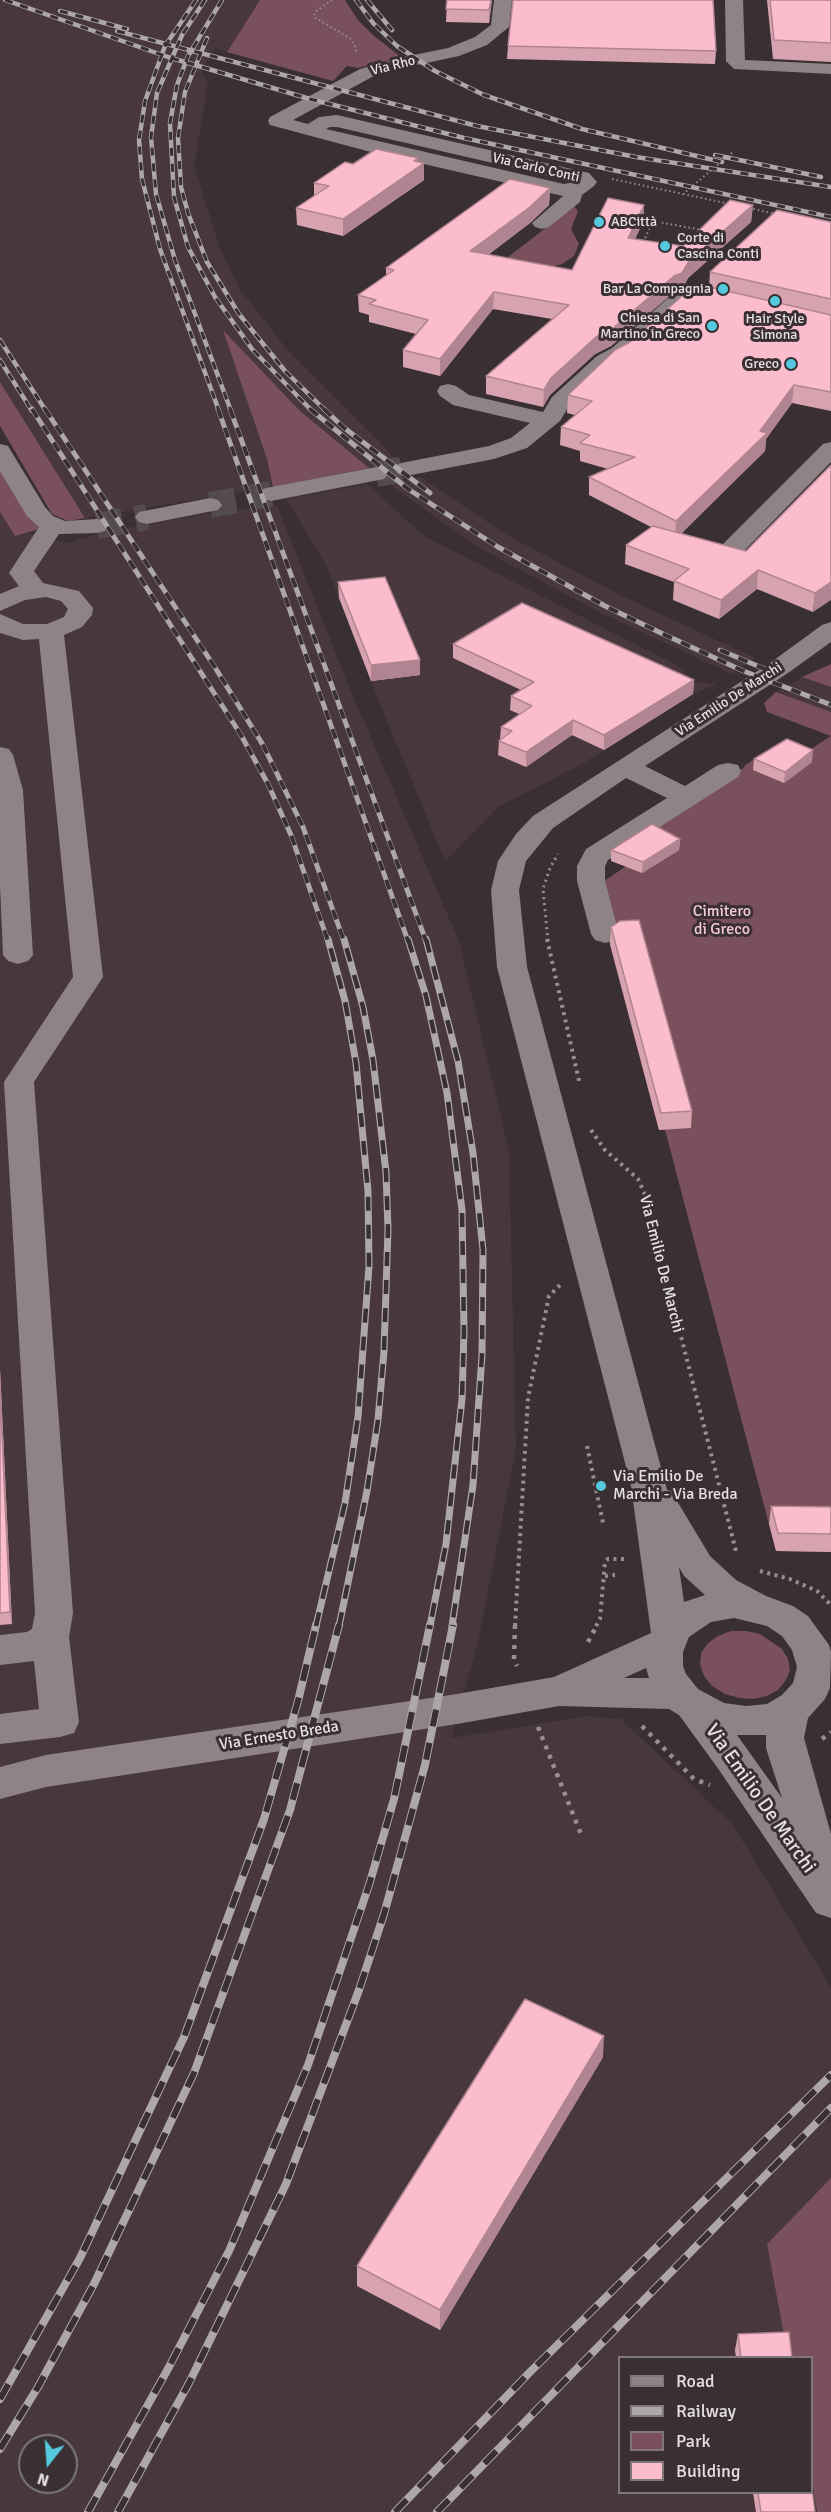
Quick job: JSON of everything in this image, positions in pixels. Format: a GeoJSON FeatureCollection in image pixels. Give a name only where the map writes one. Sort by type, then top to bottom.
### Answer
{"type":"FeatureCollection","features":[{"type":"Feature","properties":{"kind":"street","name":"Via Rho"},"geometry":{"type":"LineString","coordinates":[[293,125],[366,73],[477,44],[500,27],[503,0]]}},
{"type":"Feature","properties":{"kind":"street"},"geometry":{"type":"LineString","coordinates":[[734,0],[735,61],[740,65],[831,69]]}},
{"type":"Feature","properties":{"kind":"street","name":"Via Carlo Conti"},"geometry":{"type":"LineString","coordinates":[[293,125],[337,121],[580,185]]}},
{"type":"Feature","properties":{"kind":"street","name":"Via Carlo Conti"},"geometry":{"type":"LineString","coordinates":[[293,125],[375,147],[580,185]]}},
{"type":"Feature","properties":{"kind":"street"},"geometry":{"type":"LineString","coordinates":[[358,158],[375,147]]}},
{"type":"Feature","properties":{"kind":"street"},"geometry":{"type":"LineString","coordinates":[[542,223],[573,198],[580,185]]}},
{"type":"Feature","properties":{"kind":"street"},"geometry":{"type":"LineString","coordinates":[[696,296],[693,288],[707,274]]}},
{"type":"Feature","properties":{"kind":"street"},"geometry":{"type":"LineString","coordinates":[[406,469],[505,449],[526,439],[555,412],[558,403],[605,361],[621,352],[675,303],[696,296],[734,302]]}},
{"type":"Feature","properties":{"kind":"street"},"geometry":{"type":"LineString","coordinates":[[448,391],[461,400],[546,420]]}},
{"type":"Feature","properties":{"kind":"street"},"geometry":{"type":"LineString","coordinates":[[727,554],[831,449]]}},
{"type":"Feature","properties":{"kind":"street"},"geometry":{"type":"LineString","coordinates":[[0,451],[35,511],[52,525],[74,529],[97,526]]}},
{"type":"Feature","properties":{"kind":"street"},"geometry":{"type":"LineString","coordinates":[[271,494],[376,474]]}},
{"type":"Feature","properties":{"kind":"street"},"geometry":{"type":"LineString","coordinates":[[147,517],[210,505]]}},
{"type":"Feature","properties":{"kind":"street"},"geometry":{"type":"LineString","coordinates":[[32,590],[30,580],[21,573],[52,525]]}},
{"type":"Feature","properties":{"kind":"street"},"geometry":{"type":"LineString","coordinates":[[0,604],[13,596],[32,590],[59,592],[77,601],[81,608],[74,622],[51,631],[23,632],[4,629]]}},
{"type":"Feature","properties":{"kind":"street","name":"Via Emilio De Marchi"},"geometry":{"type":"LineString","coordinates":[[828,1897],[731,1756],[669,1680],[664,1666],[668,1639],[650,1486],[512,967],[505,890],[512,861],[526,840],[543,822],[779,668],[831,630]]}},
{"type":"Feature","properties":{"kind":"street"},"geometry":{"type":"LineString","coordinates":[[0,1729],[60,1722],[50,1637],[54,1613],[10,1131],[19,1082],[88,977],[51,631]]}},
{"type":"Feature","properties":{"kind":"street"},"geometry":{"type":"LineString","coordinates":[[0,755],[9,790],[18,955]]}},
{"type":"Feature","properties":{"kind":"street"},"geometry":{"type":"LineString","coordinates":[[625,767],[686,797]]}},
{"type":"Feature","properties":{"kind":"street"},"geometry":{"type":"LineString","coordinates":[[605,934],[591,881],[591,866],[594,859],[605,848],[728,771]]}},
{"type":"Feature","properties":{"kind":"street","name":"Via Emilio De Marchi"},"geometry":{"type":"LineString","coordinates":[[650,1486],[697,1566],[723,1590],[780,1616],[795,1626],[806,1639],[815,1659],[816,1674],[811,1688],[802,1700],[790,1710],[765,1720],[736,1721],[708,1714],[686,1700]]}},
{"type":"Feature","properties":{"kind":"street","name":"Via Emilio De Marchi"},"geometry":{"type":"LineString","coordinates":[[668,1639],[686,1618],[709,1608],[727,1605],[755,1606]]}},
{"type":"Feature","properties":{"kind":"street"},"geometry":{"type":"LineString","coordinates":[[0,1650],[35,1646],[50,1637]]}},
{"type":"Feature","properties":{"kind":"street","name":"Via Ernesto Breda"},"geometry":{"type":"LineString","coordinates":[[622,1694],[668,1639]]}},
{"type":"Feature","properties":{"kind":"street","name":"Via Ernesto Breda"},"geometry":{"type":"LineString","coordinates":[[0,1783],[46,1771],[457,1709],[559,1691],[686,1700]]}},
{"type":"Feature","properties":{"kind":"street","name":"Via Emilio De Marchi"},"geometry":{"type":"LineString","coordinates":[[790,1710],[785,1738],[786,1748],[828,1897]]}},
{"type":"Feature","properties":{"kind":"path"},"geometry":{"type":"LineString","coordinates":[[332,0],[315,12],[314,16],[320,22],[351,39],[356,48],[356,59]]}},
{"type":"Feature","properties":{"kind":"path"},"geometry":{"type":"LineString","coordinates":[[683,194],[733,152]]}},
{"type":"Feature","properties":{"kind":"path"},"geometry":{"type":"LineString","coordinates":[[580,185],[607,178],[737,206]]}},
{"type":"Feature","properties":{"kind":"path"},"geometry":{"type":"LineString","coordinates":[[747,208],[775,214]]}},
{"type":"Feature","properties":{"kind":"path"},"geometry":{"type":"LineString","coordinates":[[632,216],[700,231],[709,223]]}},
{"type":"Feature","properties":{"kind":"path"},"geometry":{"type":"LineString","coordinates":[[640,249],[653,221]]}},
{"type":"Feature","properties":{"kind":"path"},"geometry":{"type":"LineString","coordinates":[[559,852],[550,868],[543,889],[545,928],[582,1096]]}},
{"type":"Feature","properties":{"kind":"path","name":"Via Emilio De Marchi"},"geometry":{"type":"LineString","coordinates":[[590,1130],[605,1150],[638,1179],[644,1192],[730,1534],[738,1557],[745,1562]]}},
{"type":"Feature","properties":{"kind":"path"},"geometry":{"type":"LineString","coordinates":[[521,1678],[514,1659],[517,1561],[528,1398],[549,1296],[563,1282]]}},
{"type":"Feature","properties":{"kind":"path"},"geometry":{"type":"LineString","coordinates":[[587,1446],[603,1523]]}},
{"type":"Feature","properties":{"kind":"path"},"geometry":{"type":"LineString","coordinates":[[592,1636],[600,1619],[605,1562],[611,1559]]}},
{"type":"Feature","properties":{"kind":"path"},"geometry":{"type":"LineString","coordinates":[[752,1566],[817,1591],[831,1605]]}},
{"type":"Feature","properties":{"kind":"path"},"geometry":{"type":"LineString","coordinates":[[605,1576],[615,1575]]}},
{"type":"Feature","properties":{"kind":"path"},"geometry":{"type":"LineString","coordinates":[[622,1694],[694,1779],[705,1785],[717,1784]]}},
{"type":"Feature","properties":{"kind":"path"},"geometry":{"type":"LineString","coordinates":[[536,1721],[581,1834]]}},
{"type":"Feature","properties":{"kind":"shaded area"},"geometry":{"type":"Polygon","coordinates":[[[0,0],[260,0],[227,52],[215,48],[201,72],[208,82],[194,166],[220,248],[239,288],[290,353],[399,462],[369,468],[299,410],[267,459],[273,487],[85,518],[0,382],[0,0]]]}},
{"type":"Feature","properties":{"kind":"shaded area"},"geometry":{"type":"Polygon","coordinates":[[[420,477],[507,535],[618,594],[755,658],[732,674],[597,611],[474,545],[391,485],[420,477]]]}},
{"type":"Feature","properties":{"kind":"shaded area"},"geometry":{"type":"Polygon","coordinates":[[[367,484],[424,536],[678,666],[691,681],[717,684],[693,694],[582,764],[498,807],[445,861],[380,704],[328,569],[286,499],[367,484]]]}},
{"type":"Feature","properties":{"kind":"shaded area"},"geometry":{"type":"Polygon","coordinates":[[[277,505],[349,687],[459,941],[509,1151],[516,1449],[477,1646],[451,1738],[587,1716],[621,1719],[733,1825],[831,1988],[831,2178],[767,2244],[788,2356],[618,2356],[618,2494],[813,2494],[813,2487],[817,2512],[0,2512],[0,512],[15,536],[27,533],[67,543],[100,533],[212,513],[277,505]]]}},
{"type":"Feature","properties":{"kind":"shaded area"},"geometry":{"type":"Polygon","coordinates":[[[802,677],[831,687],[831,712],[776,692],[802,677]]]}},
{"type":"Feature","properties":{"kind":"green space"},"geometry":{"type":"Polygon","coordinates":[[[260,0],[345,0],[358,20],[401,57],[358,68],[347,66],[333,81],[227,52],[260,0]]]}},
{"type":"Feature","properties":{"kind":"green space"},"geometry":{"type":"Polygon","coordinates":[[[574,206],[578,211],[571,229],[579,244],[574,256],[562,264],[550,267],[494,268],[574,206]]]}},
{"type":"Feature","properties":{"kind":"green space"},"geometry":{"type":"Polygon","coordinates":[[[223,330],[299,410],[369,468],[273,487],[267,459],[223,330]]]}},
{"type":"Feature","properties":{"kind":"green space"},"geometry":{"type":"Polygon","coordinates":[[[0,382],[85,518],[68,521],[52,514],[0,426],[0,382]]]}},
{"type":"Feature","properties":{"kind":"green space"},"geometry":{"type":"Polygon","coordinates":[[[0,462],[40,529],[15,536],[0,512],[0,462]]]}},
{"type":"Feature","properties":{"kind":"green space"},"geometry":{"type":"Polygon","coordinates":[[[831,664],[831,687],[802,677],[831,664]]]}},
{"type":"Feature","properties":{"kind":"green space"},"geometry":{"type":"Polygon","coordinates":[[[776,692],[831,712],[831,736],[767,712],[764,703],[776,692]]]}},
{"type":"Feature","properties":{"kind":"green space","name":"Cimitero di Greco"},"geometry":{"type":"Polygon","coordinates":[[[831,736],[831,1552],[776,1551],[665,1130],[659,1130],[608,938],[598,885],[625,867],[644,831],[757,757],[800,756],[831,736]]]}},
{"type":"Feature","properties":{"kind":"green space"},"geometry":{"type":"Polygon","coordinates":[[[731,1631],[760,1634],[782,1649],[788,1659],[790,1670],[778,1690],[754,1699],[739,1698],[725,1694],[712,1686],[704,1676],[700,1665],[701,1653],[708,1643],[731,1631]]]}},
{"type":"Feature","properties":{"kind":"green space"},"geometry":{"type":"Polygon","coordinates":[[[831,2178],[831,2512],[817,2512],[813,2487],[813,2356],[788,2356],[767,2244],[831,2178]]]}},
{"type":"Feature","properties":{"kind":"building"},"geometry":{"type":"Polygon","coordinates":[[[447,0],[491,0],[489,10],[446,9],[447,0]]]}},
{"type":"Feature","properties":{"kind":"building"},"geometry":{"type":"Polygon","coordinates":[[[513,0],[713,0],[716,51],[508,46],[513,0]]]}},
{"type":"Feature","properties":{"kind":"building"},"geometry":{"type":"Polygon","coordinates":[[[770,0],[831,0],[831,43],[774,40],[770,0]]]}},
{"type":"Feature","properties":{"kind":"building"},"geometry":{"type":"Polygon","coordinates":[[[376,149],[418,158],[414,161],[424,163],[343,219],[296,208],[329,186],[314,183],[345,162],[353,164],[376,149]]]}},
{"type":"Feature","properties":{"kind":"building"},"geometry":{"type":"Polygon","coordinates":[[[510,179],[550,188],[530,207],[470,251],[572,270],[608,198],[644,205],[628,238],[683,246],[730,200],[753,205],[689,261],[682,273],[674,276],[612,329],[596,337],[551,378],[544,390],[486,376],[569,305],[494,292],[440,359],[403,350],[428,320],[369,304],[376,300],[358,295],[394,270],[386,268],[510,179]]]}},
{"type":"Feature","properties":{"kind":"building"},"geometry":{"type":"Polygon","coordinates":[[[777,210],[831,222],[831,299],[710,272],[777,210]]]}},
{"type":"Feature","properties":{"kind":"building"},"geometry":{"type":"Polygon","coordinates":[[[714,288],[831,315],[831,392],[794,385],[760,431],[767,433],[676,521],[589,477],[635,457],[580,443],[590,435],[561,427],[592,401],[568,395],[615,350],[630,342],[690,289],[714,288]]]}},
{"type":"Feature","properties":{"kind":"building"},"geometry":{"type":"Polygon","coordinates":[[[831,465],[831,582],[815,593],[758,570],[721,600],[674,581],[689,569],[626,545],[653,526],[746,551],[831,465]]]}},
{"type":"Feature","properties":{"kind":"building"},"geometry":{"type":"Polygon","coordinates":[[[385,577],[420,660],[371,665],[338,582],[385,577]]]}},
{"type":"Feature","properties":{"kind":"building"},"geometry":{"type":"Polygon","coordinates":[[[522,603],[694,680],[604,735],[573,720],[526,752],[499,741],[512,731],[501,727],[532,706],[511,696],[534,682],[453,644],[522,603]]]}},
{"type":"Feature","properties":{"kind":"building"},"geometry":{"type":"Polygon","coordinates":[[[787,739],[813,750],[785,772],[754,759],[787,739]]]}},
{"type":"Feature","properties":{"kind":"building"},"geometry":{"type":"Polygon","coordinates":[[[652,824],[680,839],[643,862],[611,850],[652,824]]]}},
{"type":"Feature","properties":{"kind":"building"},"geometry":{"type":"Polygon","coordinates":[[[639,920],[692,1111],[661,1113],[611,927],[620,921],[639,920]]]}},
{"type":"Feature","properties":{"kind":"building"},"geometry":{"type":"Polygon","coordinates":[[[0,1391],[10,1612],[0,1613],[0,1391]]]}},
{"type":"Feature","properties":{"kind":"building"},"geometry":{"type":"Polygon","coordinates":[[[771,1506],[831,1507],[831,1534],[778,1533],[771,1506]]]}},
{"type":"Feature","properties":{"kind":"building"},"geometry":{"type":"Polygon","coordinates":[[[525,1999],[604,2036],[440,2310],[357,2266],[525,1999]]]}},
{"type":"Feature","properties":{"kind":"building"},"geometry":{"type":"Polygon","coordinates":[[[789,2332],[792,2356],[741,2356],[738,2334],[789,2332]]]}},
{"type":"Feature","properties":{"kind":"building"},"geometry":{"type":"Polygon","coordinates":[[[758,2494],[813,2494],[815,2512],[761,2512],[758,2494]]]}},
{"type":"Feature","properties":{"kind":"tunnel"},"geometry":{"type":"LineString","coordinates":[[376,474],[406,469]]}},
{"type":"Feature","properties":{"kind":"tunnel"},"geometry":{"type":"LineString","coordinates":[[210,505],[271,494]]}},
{"type":"Feature","properties":{"kind":"tunnel"},"geometry":{"type":"LineString","coordinates":[[97,526],[147,517]]}},
{"type":"Feature","properties":{"kind":"railway"},"geometry":{"type":"LineString","coordinates":[[5,0],[162,55]]}},
{"type":"Feature","properties":{"kind":"railway"},"geometry":{"type":"LineString","coordinates":[[166,44],[196,0]]}},
{"type":"Feature","properties":{"kind":"railway"},"geometry":{"type":"LineString","coordinates":[[177,47],[205,0]]}},
{"type":"Feature","properties":{"kind":"railway"},"geometry":{"type":"LineString","coordinates":[[191,51],[222,0]]}},
{"type":"Feature","properties":{"kind":"railway"},"geometry":{"type":"LineString","coordinates":[[356,0],[373,23],[397,46],[435,71],[484,95],[582,129],[722,162]]}},
{"type":"Feature","properties":{"kind":"railway"},"geometry":{"type":"LineString","coordinates":[[367,0],[392,30]]}},
{"type":"Feature","properties":{"kind":"railway"},"geometry":{"type":"LineString","coordinates":[[60,11],[127,29]]}},
{"type":"Feature","properties":{"kind":"railway"},"geometry":{"type":"LineString","coordinates":[[117,31],[166,44]]}},
{"type":"Feature","properties":{"kind":"railway"},"geometry":{"type":"LineString","coordinates":[[201,53],[207,38]]}},
{"type":"Feature","properties":{"kind":"railway"},"geometry":{"type":"LineString","coordinates":[[162,55],[166,44]]}},
{"type":"Feature","properties":{"kind":"railway"},"geometry":{"type":"LineString","coordinates":[[166,44],[177,47]]}},
{"type":"Feature","properties":{"kind":"railway"},"geometry":{"type":"LineString","coordinates":[[172,58],[177,47]]}},
{"type":"Feature","properties":{"kind":"railway"},"geometry":{"type":"LineString","coordinates":[[177,47],[191,51]]}},
{"type":"Feature","properties":{"kind":"railway"},"geometry":{"type":"LineString","coordinates":[[186,62],[191,51]]}},
{"type":"Feature","properties":{"kind":"railway"},"geometry":{"type":"LineString","coordinates":[[191,51],[201,53]]}},
{"type":"Feature","properties":{"kind":"railway"},"geometry":{"type":"LineString","coordinates":[[196,65],[201,53]]}},
{"type":"Feature","properties":{"kind":"railway"},"geometry":{"type":"LineString","coordinates":[[201,53],[477,126],[636,157],[831,187]]}},
{"type":"Feature","properties":{"kind":"railway"},"geometry":{"type":"LineString","coordinates":[[162,55],[172,58]]}},
{"type":"Feature","properties":{"kind":"railway"},"geometry":{"type":"LineString","coordinates":[[162,55],[145,101],[139,140],[142,179],[160,249],[219,411]]}},
{"type":"Feature","properties":{"kind":"railway"},"geometry":{"type":"LineString","coordinates":[[172,58],[186,62]]}},
{"type":"Feature","properties":{"kind":"railway"},"geometry":{"type":"LineString","coordinates":[[172,58],[157,93],[151,137],[156,194],[175,260],[231,411]]}},
{"type":"Feature","properties":{"kind":"railway"},"geometry":{"type":"LineString","coordinates":[[186,62],[196,65]]}},
{"type":"Feature","properties":{"kind":"railway"},"geometry":{"type":"LineString","coordinates":[[186,62],[177,85],[170,123],[174,197],[188,247],[215,297],[252,349],[310,409]]}},
{"type":"Feature","properties":{"kind":"railway"},"geometry":{"type":"LineString","coordinates":[[196,65],[310,99],[464,138],[831,217]]}},
{"type":"Feature","properties":{"kind":"railway"},"geometry":{"type":"LineString","coordinates":[[196,65],[185,92],[178,138],[181,187],[188,213],[207,262],[239,314],[285,371],[326,411]]}},
{"type":"Feature","properties":{"kind":"railway"},"geometry":{"type":"LineString","coordinates":[[715,155],[821,177]]}},
{"type":"Feature","properties":{"kind":"railway"},"geometry":{"type":"LineString","coordinates":[[0,340],[46,411]]}},
{"type":"Feature","properties":{"kind":"railway"},"geometry":{"type":"LineString","coordinates":[[0,360],[32,411]]}},
{"type":"Feature","properties":{"kind":"railway"},"geometry":{"type":"LineString","coordinates":[[32,409],[241,735],[268,784],[291,835],[328,941]]}},
{"type":"Feature","properties":{"kind":"railway"},"geometry":{"type":"LineString","coordinates":[[45,409],[216,669],[263,745],[303,827],[344,941]]}},
{"type":"Feature","properties":{"kind":"railway"},"geometry":{"type":"LineString","coordinates":[[218,409],[408,941]]}},
{"type":"Feature","properties":{"kind":"railway"},"geometry":{"type":"LineString","coordinates":[[230,409],[426,941]]}},
{"type":"Feature","properties":{"kind":"railway"},"geometry":{"type":"LineString","coordinates":[[310,409],[408,489],[498,547],[605,606],[661,633],[741,670],[831,705]]}},
{"type":"Feature","properties":{"kind":"railway"},"geometry":{"type":"LineString","coordinates":[[324,409],[343,427],[430,493]]}},
{"type":"Feature","properties":{"kind":"railway"},"geometry":{"type":"LineString","coordinates":[[720,650],[767,670]]}},
{"type":"Feature","properties":{"kind":"railway"},"geometry":{"type":"LineString","coordinates":[[316,1626],[345,1503],[358,1417],[369,1266],[368,1191],[356,1063],[345,1001],[328,939]]}},
{"type":"Feature","properties":{"kind":"railway"},"geometry":{"type":"LineString","coordinates":[[339,1626],[367,1491],[378,1420],[384,1351],[388,1229],[386,1172],[373,1060],[363,1007],[344,939]]}},
{"type":"Feature","properties":{"kind":"railway"},"geometry":{"type":"LineString","coordinates":[[408,939],[426,996],[447,1093],[462,1210],[464,1332],[462,1399],[446,1544],[430,1626]]}},
{"type":"Feature","properties":{"kind":"railway"},"geometry":{"type":"LineString","coordinates":[[426,939],[458,1061],[473,1153],[483,1250],[482,1355],[473,1485],[452,1626]]}},
{"type":"Feature","properties":{"kind":"railway"},"geometry":{"type":"LineString","coordinates":[[0,2399],[80,2258],[184,2037],[264,1819],[298,1701],[316,1625]]}},
{"type":"Feature","properties":{"kind":"railway"},"geometry":{"type":"LineString","coordinates":[[0,2449],[38,2387],[94,2284],[194,2073],[290,1810],[339,1625]]}},
{"type":"Feature","properties":{"kind":"railway"},"geometry":{"type":"LineString","coordinates":[[88,2512],[169,2367],[229,2251],[308,2065],[370,1882],[394,1799],[430,1625]]}},
{"type":"Feature","properties":{"kind":"railway"},"geometry":{"type":"LineString","coordinates":[[118,2512],[189,2383],[286,2184],[359,1990],[384,1914],[425,1765],[453,1625]]}},
{"type":"Feature","properties":{"kind":"railway"},"geometry":{"type":"LineString","coordinates":[[395,2512],[530,2372],[831,2075]]}},
{"type":"Feature","properties":{"kind":"railway"},"geometry":{"type":"LineString","coordinates":[[437,2512],[831,2108]]}},
{"type":"Feature","properties":{"kind":"place","name":"ABCittà"},"geometry":{"type":"Point","coordinates":[599,222]}},
{"type":"Feature","properties":{"kind":"place","name":"Corte di Cascina Conti"},"geometry":{"type":"Point","coordinates":[665,246]}},
{"type":"Feature","properties":{"kind":"place","name":"Bar La Compagnia"},"geometry":{"type":"Point","coordinates":[723,289]}},
{"type":"Feature","properties":{"kind":"place","name":"Hair Style Simona"},"geometry":{"type":"Point","coordinates":[775,301]}},
{"type":"Feature","properties":{"kind":"place","name":"Chiesa di San Martino in Greco"},"geometry":{"type":"Point","coordinates":[712,326]}},
{"type":"Feature","properties":{"kind":"place","name":"Greco"},"geometry":{"type":"Point","coordinates":[791,364]}},
{"type":"Feature","properties":{"kind":"place","name":"Via Emilio De Marchi - Via Breda"},"geometry":{"type":"Point","coordinates":[601,1486]}}]}
